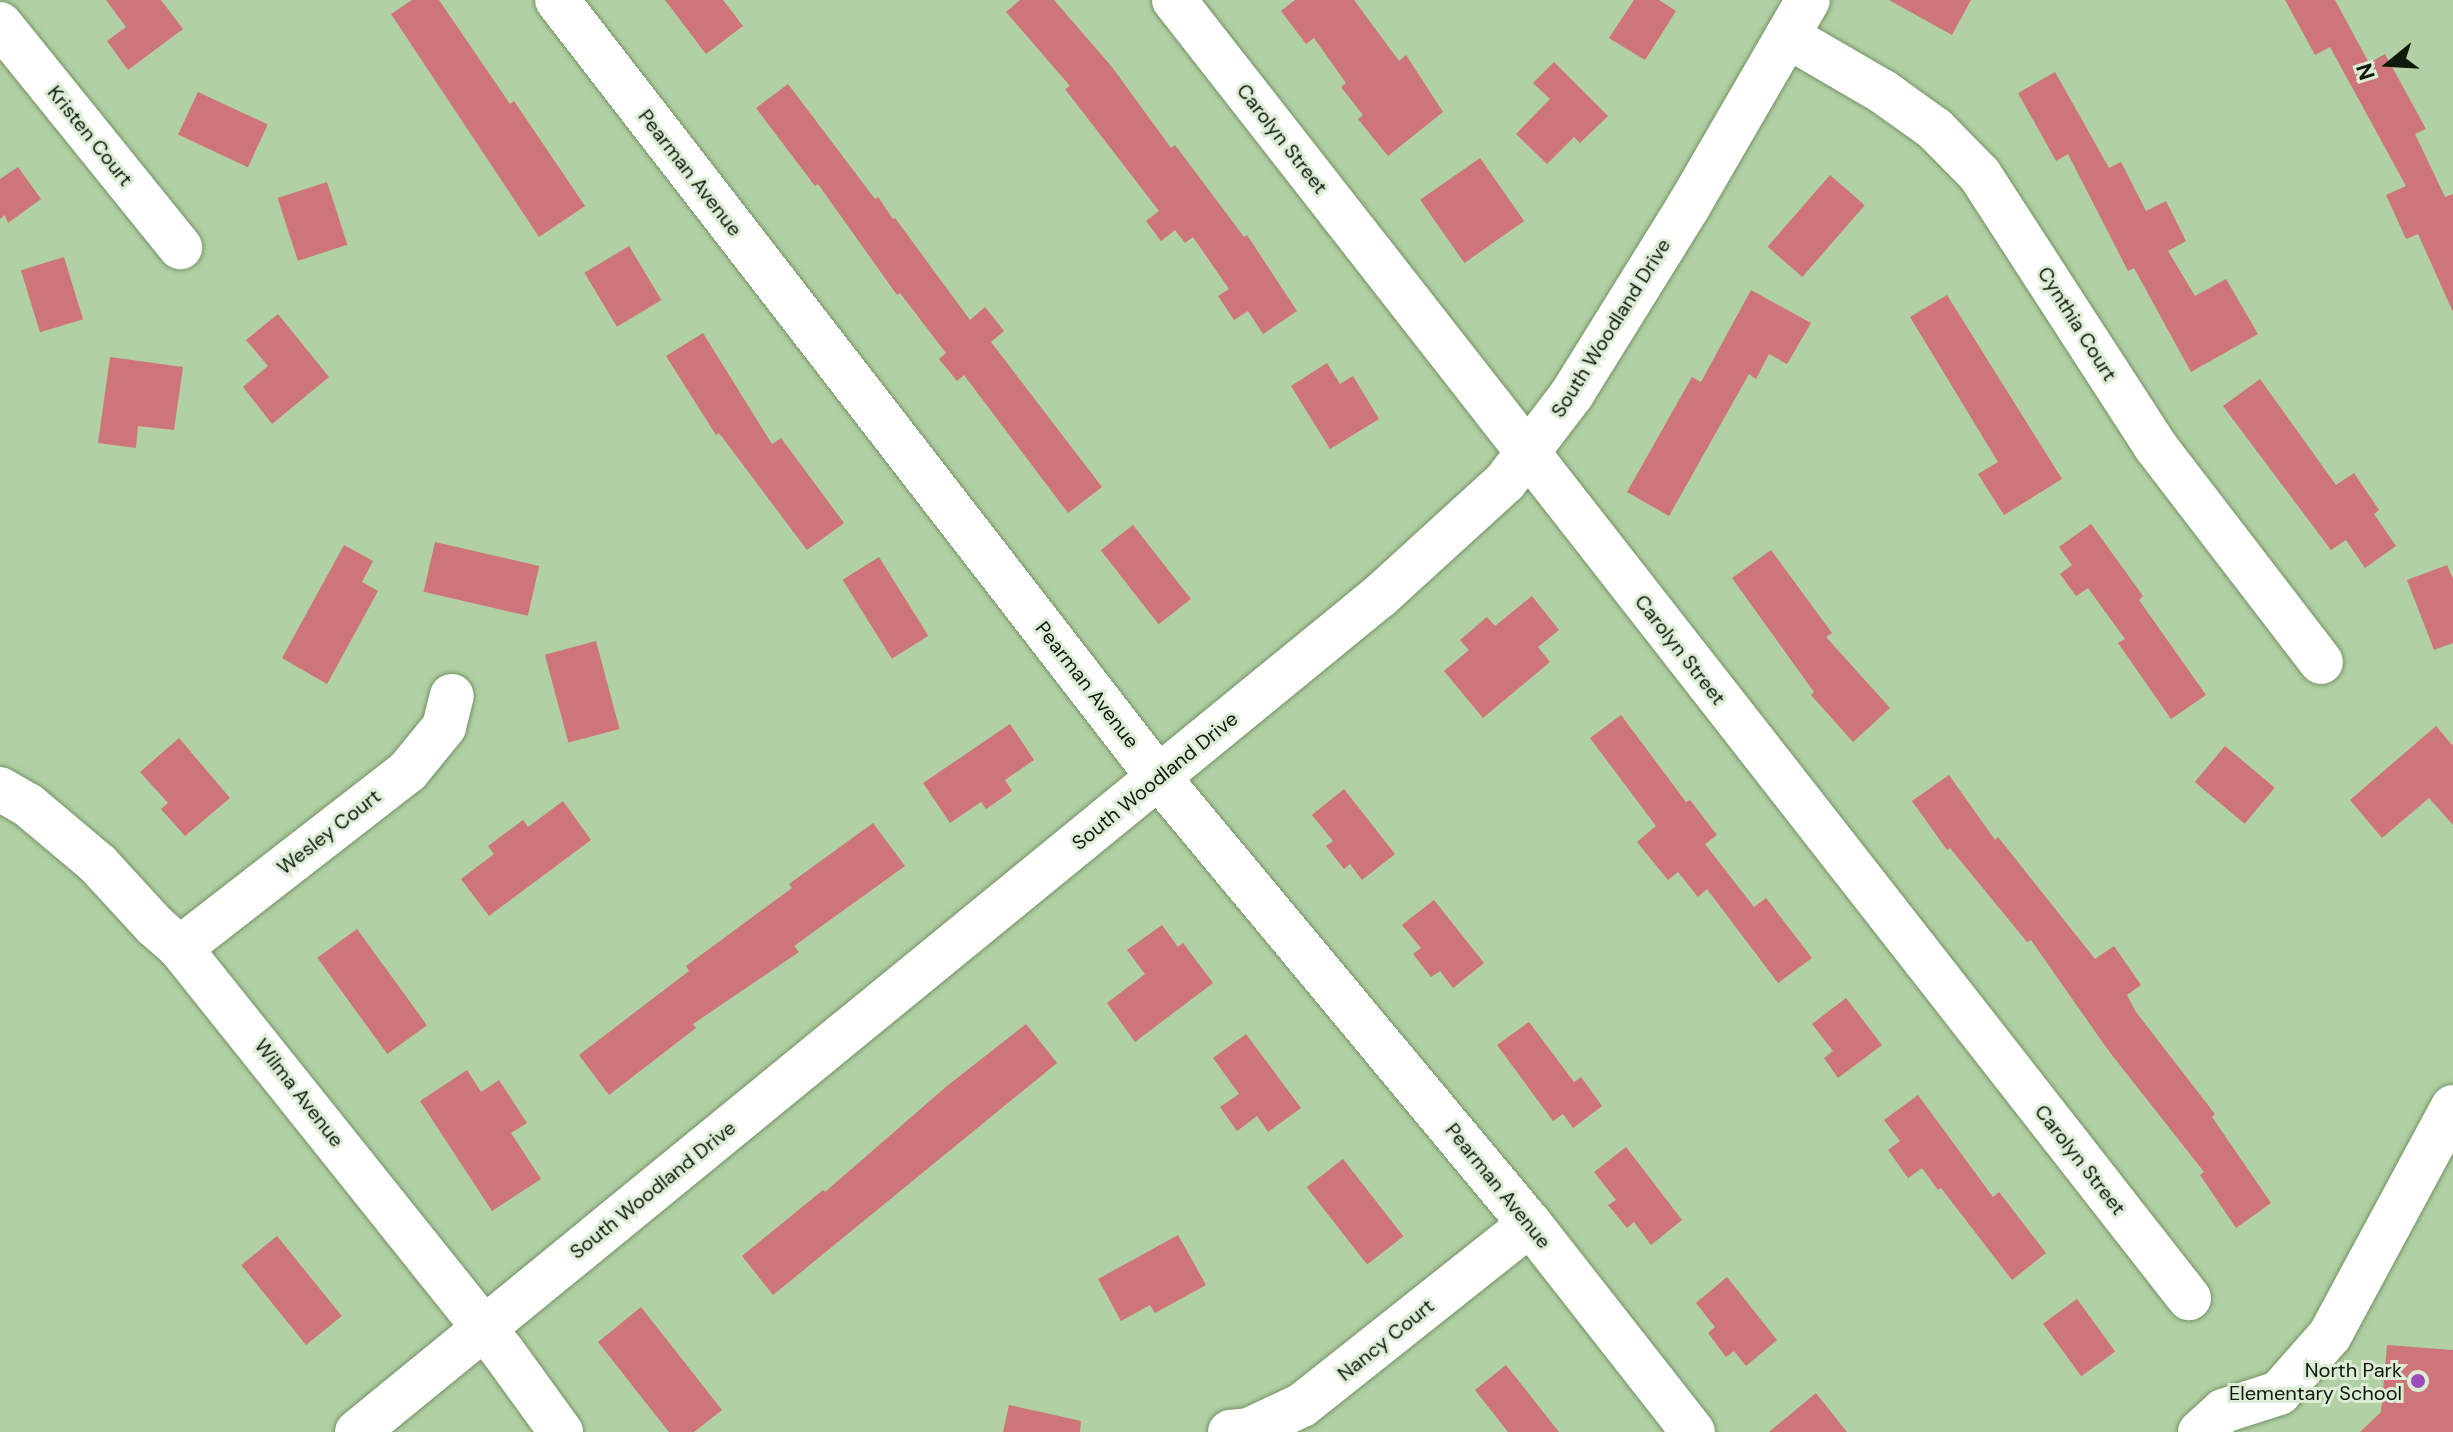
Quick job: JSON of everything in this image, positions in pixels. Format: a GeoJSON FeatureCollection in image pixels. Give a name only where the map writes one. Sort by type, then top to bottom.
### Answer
{"type":"FeatureCollection","features":[{"type":"Feature","properties":{"kind":"street","name":"Pearman Avenue"},"geometry":{"type":"LineString","coordinates":[[557,0],[1159,778],[1530,1224],[1693,1432]]}},
{"type":"Feature","properties":{"kind":"street","name":"Carolyn Street"},"geometry":{"type":"LineString","coordinates":[[1174,0],[2189,1298]]}},
{"type":"Feature","properties":{"kind":"street","name":"South Woodland Drive"},"geometry":{"type":"LineString","coordinates":[[357,1432],[1159,778],[1464,522],[1527,455],[1572,394],[1688,207],[1798,18]]}},
{"type":"Feature","properties":{"kind":"street","name":"Cynthia Court"},"geometry":{"type":"LineString","coordinates":[[1798,18],[1882,91],[1935,129],[1980,175],[2156,447],[2321,662]]}},
{"type":"Feature","properties":{"kind":"street","name":"Kristen Court"},"geometry":{"type":"LineString","coordinates":[[0,24],[180,247]]}},
{"type":"Feature","properties":{"kind":"street","name":"Wesley Court"},"geometry":{"type":"LineString","coordinates":[[180,948],[408,771],[444,727],[452,696]]}},
{"type":"Feature","properties":{"kind":"street","name":"Wilma Avenue"},"geometry":{"type":"LineString","coordinates":[[0,789],[28,805],[98,864],[155,926],[180,948],[483,1327],[561,1432]]}},
{"type":"Feature","properties":{"kind":"street"},"geometry":{"type":"LineString","coordinates":[[2200,1432],[2223,1411],[2279,1393],[2330,1335],[2453,1107]]}},
{"type":"Feature","properties":{"kind":"street","name":"Nancy Court"},"geometry":{"type":"LineString","coordinates":[[1230,1432],[1249,1430],[1302,1405],[1530,1224]]}},
{"type":"Feature","properties":{"kind":"building"},"geometry":{"type":"Polygon","coordinates":[[[106,0],[161,0],[183,29],[128,70],[107,41],[126,27],[106,0]]]}},
{"type":"Feature","properties":{"kind":"building"},"geometry":{"type":"Polygon","coordinates":[[[412,0],[439,0],[510,104],[514,101],[585,206],[539,237],[391,14],[412,0]]]}},
{"type":"Feature","properties":{"kind":"building"},"geometry":{"type":"Polygon","coordinates":[[[665,0],[723,0],[743,26],[706,54],[665,0]]]}},
{"type":"Feature","properties":{"kind":"building"},"geometry":{"type":"Polygon","coordinates":[[[1020,0],[1054,0],[1112,67],[1171,148],[1175,145],[1244,237],[1247,235],[1297,311],[1263,334],[1248,311],[1234,320],[1218,296],[1229,289],[1193,237],[1185,243],[1175,230],[1161,241],[1146,221],[1159,211],[1065,89],[1070,86],[1006,12],[1020,0]]]}},
{"type":"Feature","properties":{"kind":"building"},"geometry":{"type":"Polygon","coordinates":[[[1295,0],[1354,0],[1399,61],[1406,55],[1443,112],[1388,156],[1358,119],[1363,115],[1341,87],[1346,83],[1314,38],[1306,44],[1281,11],[1295,0]]]}},
{"type":"Feature","properties":{"kind":"building"},"geometry":{"type":"Polygon","coordinates":[[[1634,0],[1659,0],[1676,11],[1645,60],[1609,38],[1634,0]]]}},
{"type":"Feature","properties":{"kind":"building"},"geometry":{"type":"Polygon","coordinates":[[[1889,0],[1971,0],[1952,35],[1889,0]]]}},
{"type":"Feature","properties":{"kind":"building"},"geometry":{"type":"Polygon","coordinates":[[[2285,0],[2335,0],[2369,63],[2385,54],[2426,129],[2415,134],[2445,197],[2453,194],[2453,312],[2418,234],[2406,239],[2386,195],[2406,186],[2330,47],[2315,55],[2285,0]]]}},
{"type":"Feature","properties":{"kind":"building"},"geometry":{"type":"Polygon","coordinates":[[[1554,62],[1608,116],[1580,143],[1574,137],[1547,164],[1516,134],[1550,99],[1533,83],[1554,62]]]}},
{"type":"Feature","properties":{"kind":"building"},"geometry":{"type":"Polygon","coordinates":[[[2055,72],[2109,168],[2121,162],[2146,211],[2166,201],[2186,241],[2168,251],[2195,296],[2226,279],[2258,334],[2191,372],[2134,268],[2128,271],[2068,154],[2056,161],[2018,93],[2055,72]]]}},
{"type":"Feature","properties":{"kind":"building"},"geometry":{"type":"Polygon","coordinates":[[[788,84],[875,199],[878,197],[895,218],[970,320],[985,307],[1004,331],[991,342],[1102,487],[1068,513],[964,375],[957,381],[939,359],[946,353],[900,293],[897,295],[818,184],[815,186],[756,108],[788,84]]]}},
{"type":"Feature","properties":{"kind":"building"},"geometry":{"type":"Polygon","coordinates":[[[198,92],[268,125],[248,167],[178,135],[198,92]]]}},
{"type":"Feature","properties":{"kind":"building"},"geometry":{"type":"Polygon","coordinates":[[[1480,158],[1524,221],[1464,263],[1420,200],[1480,158]]]}},
{"type":"Feature","properties":{"kind":"building"},"geometry":{"type":"Polygon","coordinates":[[[18,167],[41,199],[8,223],[5,215],[0,219],[0,179],[18,167]]]}},
{"type":"Feature","properties":{"kind":"building"},"geometry":{"type":"Polygon","coordinates":[[[1830,175],[1865,205],[1802,277],[1768,247],[1830,175]]]}},
{"type":"Feature","properties":{"kind":"building"},"geometry":{"type":"Polygon","coordinates":[[[327,182],[347,245],[298,261],[278,198],[327,182]]]}},
{"type":"Feature","properties":{"kind":"building"},"geometry":{"type":"Polygon","coordinates":[[[629,246],[661,300],[617,327],[584,273],[629,246]]]}},
{"type":"Feature","properties":{"kind":"building"},"geometry":{"type":"Polygon","coordinates":[[[64,257],[83,319],[40,332],[21,270],[64,257]]]}},
{"type":"Feature","properties":{"kind":"building"},"geometry":{"type":"Polygon","coordinates":[[[1751,290],[1811,323],[1787,364],[1769,354],[1756,379],[1749,374],[1669,516],[1627,492],[1692,377],[1701,382],[1751,290]]]}},
{"type":"Feature","properties":{"kind":"building"},"geometry":{"type":"Polygon","coordinates":[[[1947,295],[2062,479],[2004,515],[1978,474],[1998,462],[1910,317],[1947,295]]]}},
{"type":"Feature","properties":{"kind":"building"},"geometry":{"type":"Polygon","coordinates":[[[278,314],[329,377],[272,424],[243,387],[268,366],[246,340],[278,314]]]}},
{"type":"Feature","properties":{"kind":"building"},"geometry":{"type":"Polygon","coordinates":[[[703,333],[772,444],[781,438],[844,523],[807,550],[719,433],[716,435],[666,356],[703,333]]]}},
{"type":"Feature","properties":{"kind":"building"},"geometry":{"type":"Polygon","coordinates":[[[110,357],[183,367],[174,430],[138,426],[136,448],[98,443],[110,357]]]}},
{"type":"Feature","properties":{"kind":"building"},"geometry":{"type":"Polygon","coordinates":[[[1327,363],[1340,384],[1353,376],[1379,419],[1330,449],[1291,386],[1327,363]]]}},
{"type":"Feature","properties":{"kind":"building"},"geometry":{"type":"Polygon","coordinates":[[[2260,379],[2336,485],[2354,473],[2379,510],[2374,514],[2396,546],[2365,568],[2346,540],[2331,550],[2223,406],[2260,379]]]}},
{"type":"Feature","properties":{"kind":"building"},"geometry":{"type":"Polygon","coordinates":[[[2091,524],[2143,596],[2139,600],[2206,695],[2171,719],[2118,643],[2125,639],[2088,588],[2076,596],[2060,574],[2072,565],[2059,547],[2091,524]]]}},
{"type":"Feature","properties":{"kind":"building"},"geometry":{"type":"Polygon","coordinates":[[[1133,525],[1191,599],[1159,624],[1101,550],[1133,525]]]}},
{"type":"Feature","properties":{"kind":"building"},"geometry":{"type":"Polygon","coordinates":[[[435,542],[539,566],[528,616],[424,592],[435,542]]]}},
{"type":"Feature","properties":{"kind":"building"},"geometry":{"type":"Polygon","coordinates":[[[344,545],[373,561],[362,582],[378,591],[327,684],[282,658],[344,545]]]}},
{"type":"Feature","properties":{"kind":"building"},"geometry":{"type":"Polygon","coordinates":[[[1771,550],[1832,633],[1826,637],[1890,708],[1853,742],[1811,695],[1814,692],[1732,578],[1771,550]]]}},
{"type":"Feature","properties":{"kind":"building"},"geometry":{"type":"Polygon","coordinates":[[[879,557],[928,636],[892,659],[843,580],[879,557]]]}},
{"type":"Feature","properties":{"kind":"building"},"geometry":{"type":"Polygon","coordinates":[[[2447,565],[2453,579],[2453,643],[2434,650],[2407,580],[2447,565]]]}},
{"type":"Feature","properties":{"kind":"building"},"geometry":{"type":"Polygon","coordinates":[[[1532,596],[1559,630],[1538,647],[1550,662],[1483,718],[1444,671],[1469,650],[1460,640],[1487,617],[1495,626],[1532,596]]]}},
{"type":"Feature","properties":{"kind":"building"},"geometry":{"type":"Polygon","coordinates":[[[596,641],[620,729],[568,743],[545,655],[596,641]]]}},
{"type":"Feature","properties":{"kind":"building"},"geometry":{"type":"Polygon","coordinates":[[[1621,715],[1686,802],[1690,800],[1717,835],[1705,844],[1754,907],[1766,898],[1812,958],[1778,983],[1707,889],[1698,897],[1678,872],[1668,880],[1637,842],[1656,826],[1590,738],[1621,715]]]}},
{"type":"Feature","properties":{"kind":"building"},"geometry":{"type":"Polygon","coordinates":[[[1010,724],[1034,760],[1005,780],[1012,791],[986,809],[981,802],[950,823],[923,783],[1010,724]]]}},
{"type":"Feature","properties":{"kind":"building"},"geometry":{"type":"Polygon","coordinates":[[[2436,726],[2453,746],[2453,825],[2429,798],[2382,838],[2350,800],[2436,726]]]}},
{"type":"Feature","properties":{"kind":"building"},"geometry":{"type":"Polygon","coordinates":[[[179,738],[230,798],[185,836],[161,809],[168,803],[140,772],[179,738]]]}},
{"type":"Feature","properties":{"kind":"building"},"geometry":{"type":"Polygon","coordinates":[[[2225,746],[2275,788],[2245,824],[2195,782],[2225,746]]]}},
{"type":"Feature","properties":{"kind":"building"},"geometry":{"type":"Polygon","coordinates":[[[1949,775],[1995,840],[1998,837],[2095,959],[2114,946],[2141,985],[2127,995],[2136,1012],[2215,1114],[2212,1117],[2271,1203],[2236,1228],[2200,1175],[2204,1172],[2108,1050],[2031,940],[2027,942],[1950,848],[1947,850],[1912,801],[1949,775]]]}},
{"type":"Feature","properties":{"kind":"building"},"geometry":{"type":"Polygon","coordinates":[[[1344,789],[1395,854],[1362,880],[1350,864],[1344,869],[1326,846],[1333,841],[1312,815],[1344,789]]]}},
{"type":"Feature","properties":{"kind":"building"},"geometry":{"type":"Polygon","coordinates":[[[563,801],[591,840],[489,916],[461,879],[494,854],[488,846],[523,820],[528,827],[563,801]]]}},
{"type":"Feature","properties":{"kind":"building"},"geometry":{"type":"Polygon","coordinates":[[[873,823],[905,866],[794,946],[799,952],[693,1024],[696,1028],[609,1095],[579,1055],[689,971],[686,966],[792,888],[789,884],[873,823]]]}},
{"type":"Feature","properties":{"kind":"building"},"geometry":{"type":"Polygon","coordinates":[[[1434,900],[1484,963],[1453,988],[1440,971],[1431,977],[1413,954],[1421,948],[1402,925],[1434,900]]]}},
{"type":"Feature","properties":{"kind":"building"},"geometry":{"type":"Polygon","coordinates":[[[1162,925],[1178,947],[1183,943],[1213,983],[1135,1042],[1107,1003],[1145,974],[1127,950],[1162,925]]]}},
{"type":"Feature","properties":{"kind":"building"},"geometry":{"type":"Polygon","coordinates":[[[357,929],[427,1025],[387,1054],[317,958],[357,929]]]}},
{"type":"Feature","properties":{"kind":"building"},"geometry":{"type":"Polygon","coordinates":[[[1846,998],[1882,1045],[1838,1078],[1824,1058],[1833,1051],[1812,1024],[1846,998]]]}},
{"type":"Feature","properties":{"kind":"building"},"geometry":{"type":"Polygon","coordinates":[[[1529,1022],[1574,1082],[1581,1077],[1602,1106],[1573,1128],[1563,1114],[1553,1121],[1497,1045],[1529,1022]]]}},
{"type":"Feature","properties":{"kind":"building"},"geometry":{"type":"Polygon","coordinates":[[[1026,1024],[1057,1063],[773,1295],[742,1256],[823,1190],[825,1192],[947,1086],[1026,1024]]]}},
{"type":"Feature","properties":{"kind":"building"},"geometry":{"type":"Polygon","coordinates":[[[1246,1034],[1301,1108],[1268,1132],[1257,1116],[1237,1131],[1220,1107],[1239,1094],[1213,1058],[1246,1034]]]}},
{"type":"Feature","properties":{"kind":"building"},"geometry":{"type":"Polygon","coordinates":[[[467,1070],[481,1092],[499,1080],[527,1123],[511,1133],[541,1179],[492,1211],[420,1101],[467,1070]]]}},
{"type":"Feature","properties":{"kind":"building"},"geometry":{"type":"Polygon","coordinates":[[[1918,1095],[1993,1197],[1999,1192],[2046,1253],[2012,1280],[1922,1168],[1908,1178],[1888,1150],[1900,1141],[1884,1120],[1918,1095]]]}},
{"type":"Feature","properties":{"kind":"building"},"geometry":{"type":"Polygon","coordinates":[[[1626,1147],[1682,1220],[1651,1245],[1634,1222],[1627,1228],[1608,1205],[1616,1200],[1594,1172],[1626,1147]]]}},
{"type":"Feature","properties":{"kind":"building"},"geometry":{"type":"Polygon","coordinates":[[[1343,1159],[1403,1236],[1367,1265],[1307,1187],[1343,1159]]]}},
{"type":"Feature","properties":{"kind":"building"},"geometry":{"type":"Polygon","coordinates":[[[1178,1235],[1206,1285],[1155,1313],[1150,1305],[1121,1321],[1098,1279],[1178,1235]]]}},
{"type":"Feature","properties":{"kind":"building"},"geometry":{"type":"Polygon","coordinates":[[[277,1236],[342,1316],[306,1345],[241,1265],[277,1236]]]}},
{"type":"Feature","properties":{"kind":"building"},"geometry":{"type":"Polygon","coordinates":[[[1727,1277],[1777,1340],[1746,1366],[1734,1351],[1726,1357],[1708,1333],[1715,1327],[1696,1303],[1727,1277]]]}},
{"type":"Feature","properties":{"kind":"building"},"geometry":{"type":"Polygon","coordinates":[[[2077,1299],[2115,1352],[2081,1376],[2043,1324],[2077,1299]]]}},
{"type":"Feature","properties":{"kind":"building"},"geometry":{"type":"Polygon","coordinates":[[[641,1307],[722,1410],[694,1432],[669,1432],[598,1342],[641,1307]]]}},
{"type":"Feature","properties":{"kind":"building","name":"North Park Elementary School"},"geometry":{"type":"Polygon","coordinates":[[[2387,1345],[2453,1350],[2453,1432],[2360,1432],[2381,1412],[2387,1345]]]}},
{"type":"Feature","properties":{"kind":"building"},"geometry":{"type":"Polygon","coordinates":[[[1506,1365],[1559,1432],[1508,1432],[1475,1390],[1506,1365]]]}},
{"type":"Feature","properties":{"kind":"building"},"geometry":{"type":"Polygon","coordinates":[[[1816,1393],[1847,1432],[1769,1432],[1816,1393]]]}},
{"type":"Feature","properties":{"kind":"building"},"geometry":{"type":"Polygon","coordinates":[[[1009,1405],[1081,1421],[1080,1432],[1003,1432],[1009,1405]]]}},
{"type":"Feature","properties":{"kind":"place","name":"North Park Elementary School"},"geometry":{"type":"Point","coordinates":[2418,1381]}}]}
